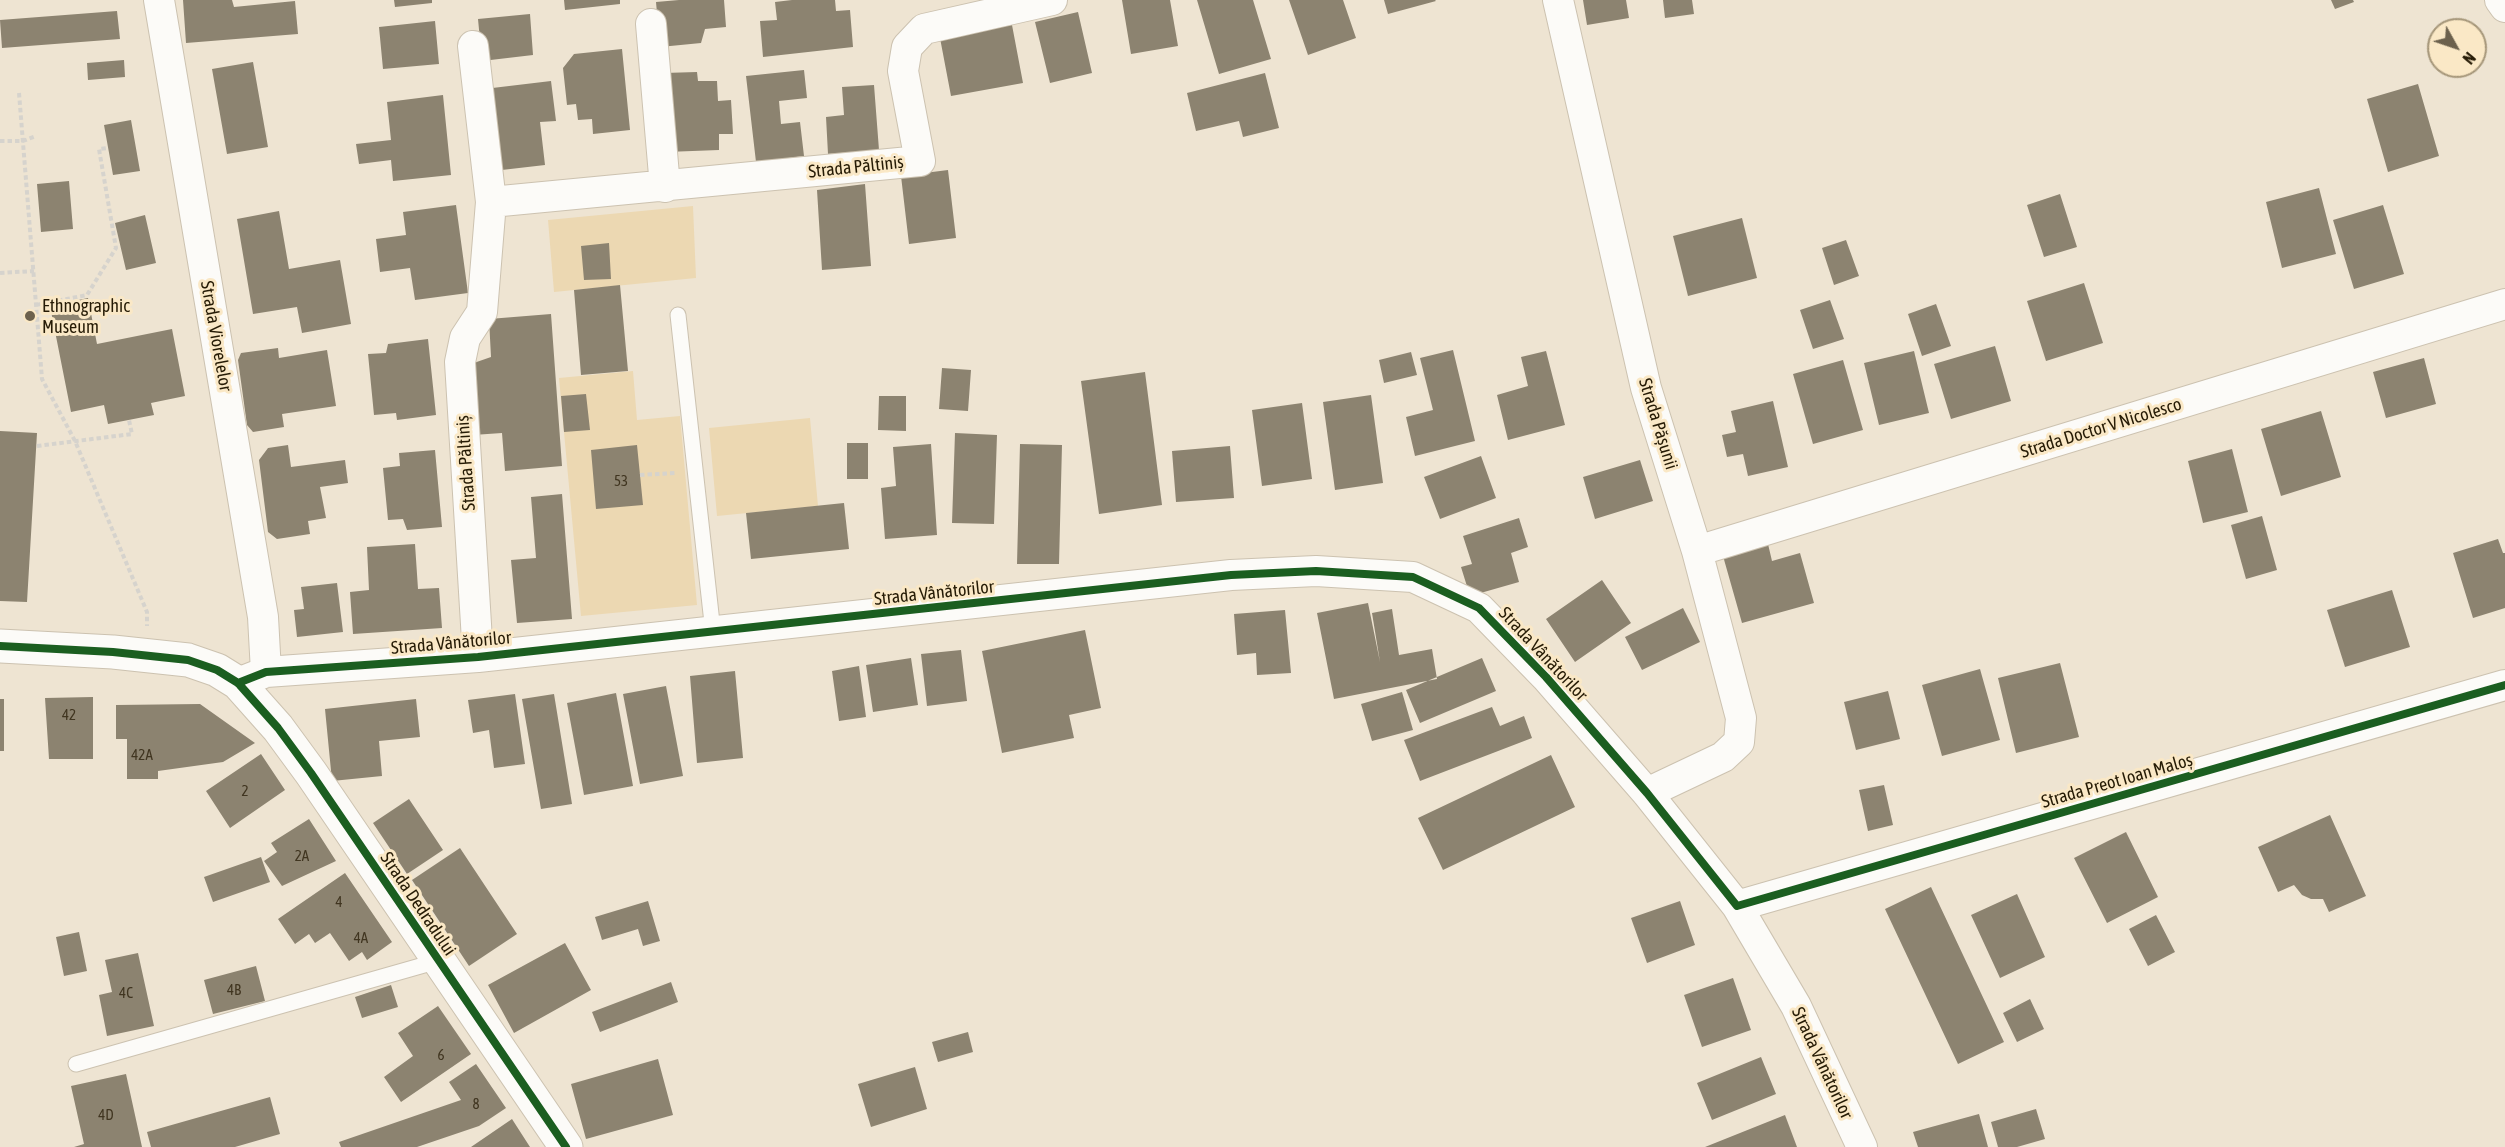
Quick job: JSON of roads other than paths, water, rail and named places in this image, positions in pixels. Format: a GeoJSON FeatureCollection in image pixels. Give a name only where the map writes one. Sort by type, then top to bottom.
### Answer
{"type":"FeatureCollection","features":[{"type":"Feature","properties":{"kind":"main road"},"geometry":{"type":"LineString","coordinates":[[0,646],[113,652],[188,660],[252,678]]}},
{"type":"Feature","properties":{"kind":"main road","name":"Strada Dedradului"},"geometry":{"type":"LineString","coordinates":[[252,678],[278,728],[567,1147]]}},
{"type":"Feature","properties":{"kind":"street","name":"Strada Viorelelor"},"geometry":{"type":"LineString","coordinates":[[159,0],[263,617],[252,678]]}},
{"type":"Feature","properties":{"kind":"street","name":"Strada Păltiniș"},"geometry":{"type":"LineString","coordinates":[[491,202],[920,161],[903,71],[907,47],[924,29],[1052,0]]}},
{"type":"Feature","properties":{"kind":"street","name":"Strada Pășunii"},"geometry":{"type":"LineString","coordinates":[[1558,0],[1646,388],[1698,551],[1741,718],[1739,742],[1723,757],[1647,793]]}},
{"type":"Feature","properties":{"kind":"street"},"geometry":{"type":"LineString","coordinates":[[2500,0],[2505,7]]}},
{"type":"Feature","properties":{"kind":"street"},"geometry":{"type":"LineString","coordinates":[[651,24],[665,187]]}},
{"type":"Feature","properties":{"kind":"street","name":"Strada Păltiniș"},"geometry":{"type":"LineString","coordinates":[[473,46],[491,202],[482,312],[465,338],[460,362],[478,657]]}},
{"type":"Feature","properties":{"kind":"street","name":"Strada Doctor V Nicolesco"},"geometry":{"type":"LineString","coordinates":[[1698,551],[2505,304]]}},
{"type":"Feature","properties":{"kind":"street","name":"Strada Vânătorilor"},"geometry":{"type":"LineString","coordinates":[[252,678],[478,657],[1231,574],[1316,570],[1413,577],[1479,608],[1546,677],[1647,793],[1737,906],[1796,1006],[1862,1147]]}},
{"type":"Feature","properties":{"kind":"street","name":"Strada Preot Ioan Maloș"},"geometry":{"type":"LineString","coordinates":[[1737,906],[2505,685]]}},
{"type":"Feature","properties":{"kind":"lane"},"geometry":{"type":"LineString","coordinates":[[678,315],[713,632]]}},
{"type":"Feature","properties":{"kind":"lane","name":"Strada Dedradului"},"geometry":{"type":"LineString","coordinates":[[75,1064],[438,961]]}},
{"type":"Feature","properties":{"kind":"place","name":"Ethnographic Museum"},"geometry":{"type":"Point","coordinates":[30,316]}}]}
